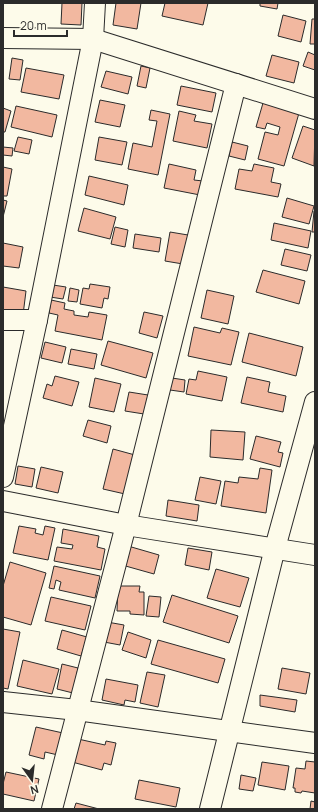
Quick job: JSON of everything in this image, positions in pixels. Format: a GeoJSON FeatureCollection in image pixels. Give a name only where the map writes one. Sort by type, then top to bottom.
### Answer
{"type":"FeatureCollection","features":[{"type":"Feature","properties":{"kind":"street"},"geometry":{"type":"LineString","coordinates":[[3,477],[37,320],[93,39],[95,3]]}},
{"type":"Feature","properties":{"kind":"street"},"geometry":{"type":"LineString","coordinates":[[3,38],[93,39],[315,109]]}},
{"type":"Feature","properties":{"kind":"street"},"geometry":{"type":"LineString","coordinates":[[52,809],[126,525],[236,84]]}},
{"type":"Feature","properties":{"kind":"street"},"geometry":{"type":"LineString","coordinates":[[3,320],[37,320]]}},
{"type":"Feature","properties":{"kind":"street"},"geometry":{"type":"LineString","coordinates":[[210,809],[275,548],[315,402]]}},
{"type":"Feature","properties":{"kind":"street"},"geometry":{"type":"LineString","coordinates":[[3,501],[126,525],[315,555]]}},
{"type":"Feature","properties":{"kind":"street"},"geometry":{"type":"LineString","coordinates":[[3,702],[77,710],[315,744]]}},
{"type":"Feature","properties":{"kind":"building"},"geometry":{"type":"Polygon","coordinates":[[[62,3],[82,3],[81,25],[61,24],[62,3]]]}},
{"type":"Feature","properties":{"kind":"building"},"geometry":{"type":"Polygon","coordinates":[[[116,3],[141,3],[137,29],[113,25],[116,3]]]}},
{"type":"Feature","properties":{"kind":"building"},"geometry":{"type":"Polygon","coordinates":[[[165,3],[208,3],[203,25],[162,16],[165,3]]]}},
{"type":"Feature","properties":{"kind":"building"},"geometry":{"type":"Polygon","coordinates":[[[260,3],[278,3],[277,9],[260,6],[260,3]]]}},
{"type":"Feature","properties":{"kind":"building"},"geometry":{"type":"Polygon","coordinates":[[[283,15],[306,21],[301,42],[278,36],[283,15]]]}},
{"type":"Feature","properties":{"kind":"building"},"geometry":{"type":"Polygon","coordinates":[[[312,19],[315,19],[315,44],[310,44],[312,19]]]}},
{"type":"Feature","properties":{"kind":"building"},"geometry":{"type":"Polygon","coordinates":[[[308,52],[315,55],[315,70],[303,66],[308,52]]]}},
{"type":"Feature","properties":{"kind":"building"},"geometry":{"type":"Polygon","coordinates":[[[272,55],[299,62],[294,83],[266,76],[272,55]]]}},
{"type":"Feature","properties":{"kind":"building"},"geometry":{"type":"Polygon","coordinates":[[[12,58],[23,60],[20,80],[9,79],[12,58]]]}},
{"type":"Feature","properties":{"kind":"building"},"geometry":{"type":"Polygon","coordinates":[[[141,66],[150,68],[146,88],[137,86],[141,66]]]}},
{"type":"Feature","properties":{"kind":"building"},"geometry":{"type":"Polygon","coordinates":[[[26,68],[64,75],[59,99],[21,92],[26,68]]]}},
{"type":"Feature","properties":{"kind":"building"},"geometry":{"type":"Polygon","coordinates":[[[106,71],[132,77],[128,94],[101,87],[106,71]]]}},
{"type":"Feature","properties":{"kind":"building"},"geometry":{"type":"Polygon","coordinates":[[[181,86],[216,93],[212,112],[177,105],[181,86]]]}},
{"type":"Feature","properties":{"kind":"building"},"geometry":{"type":"Polygon","coordinates":[[[100,100],[125,105],[120,127],[95,122],[100,100]]]}},
{"type":"Feature","properties":{"kind":"building"},"geometry":{"type":"Polygon","coordinates":[[[263,103],[299,113],[284,166],[258,159],[265,132],[278,135],[280,127],[267,123],[265,129],[256,127],[263,103]]]}},
{"type":"Feature","properties":{"kind":"building"},"geometry":{"type":"Polygon","coordinates":[[[16,106],[57,115],[52,137],[11,127],[16,106]]]}},
{"type":"Feature","properties":{"kind":"building"},"geometry":{"type":"Polygon","coordinates":[[[3,108],[11,111],[5,132],[3,132],[3,108]]]}},
{"type":"Feature","properties":{"kind":"building"},"geometry":{"type":"Polygon","coordinates":[[[151,110],[170,114],[158,175],[128,169],[133,143],[152,147],[157,121],[149,120],[151,110]]]}},
{"type":"Feature","properties":{"kind":"building"},"geometry":{"type":"Polygon","coordinates":[[[179,111],[196,115],[194,121],[212,124],[207,148],[173,141],[179,111]]]}},
{"type":"Feature","properties":{"kind":"building"},"geometry":{"type":"Polygon","coordinates":[[[303,126],[315,130],[314,166],[292,158],[303,126]]]}},
{"type":"Feature","properties":{"kind":"building"},"geometry":{"type":"Polygon","coordinates":[[[18,137],[32,140],[29,154],[14,151],[18,137]]]}},
{"type":"Feature","properties":{"kind":"building"},"geometry":{"type":"Polygon","coordinates":[[[99,137],[127,142],[122,165],[95,160],[99,137]]]}},
{"type":"Feature","properties":{"kind":"building"},"geometry":{"type":"Polygon","coordinates":[[[232,142],[248,146],[245,160],[229,156],[232,142]]]}},
{"type":"Feature","properties":{"kind":"building"},"geometry":{"type":"Polygon","coordinates":[[[3,147],[13,148],[12,156],[3,155],[3,147]]]}},
{"type":"Feature","properties":{"kind":"building"},"geometry":{"type":"Polygon","coordinates":[[[169,164],[196,170],[194,180],[203,181],[200,195],[164,188],[169,164]]]}},
{"type":"Feature","properties":{"kind":"building"},"geometry":{"type":"Polygon","coordinates":[[[254,164],[274,168],[271,182],[281,184],[278,197],[235,189],[239,169],[252,171],[254,164]]]}},
{"type":"Feature","properties":{"kind":"building"},"geometry":{"type":"Polygon","coordinates":[[[3,167],[12,169],[7,196],[3,196],[3,167]]]}},
{"type":"Feature","properties":{"kind":"building"},"geometry":{"type":"Polygon","coordinates":[[[89,176],[128,185],[124,205],[85,195],[89,176]]]}},
{"type":"Feature","properties":{"kind":"building"},"geometry":{"type":"Polygon","coordinates":[[[287,198],[314,206],[309,224],[282,217],[287,198]]]}},
{"type":"Feature","properties":{"kind":"building"},"geometry":{"type":"Polygon","coordinates":[[[3,200],[7,201],[3,217],[3,200]]]}},
{"type":"Feature","properties":{"kind":"building"},"geometry":{"type":"Polygon","coordinates":[[[84,208],[116,217],[110,239],[78,231],[84,208]]]}},
{"type":"Feature","properties":{"kind":"building"},"geometry":{"type":"Polygon","coordinates":[[[314,211],[315,232],[312,232],[314,211]]]}},
{"type":"Feature","properties":{"kind":"building"},"geometry":{"type":"Polygon","coordinates":[[[274,223],[311,231],[308,248],[271,240],[274,223]]]}},
{"type":"Feature","properties":{"kind":"building"},"geometry":{"type":"Polygon","coordinates":[[[115,227],[128,230],[125,247],[111,244],[115,227]]]}},
{"type":"Feature","properties":{"kind":"building"},"geometry":{"type":"Polygon","coordinates":[[[170,232],[188,235],[183,264],[165,261],[170,232]]]}},
{"type":"Feature","properties":{"kind":"building"},"geometry":{"type":"Polygon","coordinates":[[[135,234],[161,238],[159,252],[133,248],[135,234]]]}},
{"type":"Feature","properties":{"kind":"building"},"geometry":{"type":"Polygon","coordinates":[[[3,243],[23,247],[19,268],[3,266],[3,243]]]}},
{"type":"Feature","properties":{"kind":"building"},"geometry":{"type":"Polygon","coordinates":[[[285,249],[311,255],[307,271],[281,265],[285,249]]]}},
{"type":"Feature","properties":{"kind":"building"},"geometry":{"type":"Polygon","coordinates":[[[263,270],[305,281],[299,304],[256,292],[263,270]]]}},
{"type":"Feature","properties":{"kind":"building"},"geometry":{"type":"Polygon","coordinates":[[[90,284],[110,287],[108,299],[104,298],[102,308],[80,304],[83,288],[89,289],[90,284]]]}},
{"type":"Feature","properties":{"kind":"building"},"geometry":{"type":"Polygon","coordinates":[[[53,285],[66,287],[63,299],[50,297],[53,285]]]}},
{"type":"Feature","properties":{"kind":"building"},"geometry":{"type":"Polygon","coordinates":[[[3,287],[26,291],[23,315],[3,312],[3,287]]]}},
{"type":"Feature","properties":{"kind":"building"},"geometry":{"type":"Polygon","coordinates":[[[70,288],[79,290],[77,302],[68,301],[70,288]]]}},
{"type":"Feature","properties":{"kind":"building"},"geometry":{"type":"Polygon","coordinates":[[[207,290],[234,296],[228,324],[201,318],[207,290]]]}},
{"type":"Feature","properties":{"kind":"building"},"geometry":{"type":"Polygon","coordinates":[[[51,300],[65,303],[64,309],[74,311],[74,315],[88,317],[89,312],[107,315],[102,340],[55,331],[58,315],[49,313],[51,300]]]}},
{"type":"Feature","properties":{"kind":"building"},"geometry":{"type":"Polygon","coordinates":[[[144,312],[163,316],[157,338],[139,333],[144,312]]]}},
{"type":"Feature","properties":{"kind":"building"},"geometry":{"type":"Polygon","coordinates":[[[194,327],[220,333],[222,328],[239,332],[231,365],[188,356],[194,327]]]}},
{"type":"Feature","properties":{"kind":"building"},"geometry":{"type":"Polygon","coordinates":[[[249,333],[303,347],[296,376],[242,362],[249,333]]]}},
{"type":"Feature","properties":{"kind":"building"},"geometry":{"type":"Polygon","coordinates":[[[108,341],[153,353],[146,378],[101,365],[108,341]]]}},
{"type":"Feature","properties":{"kind":"building"},"geometry":{"type":"Polygon","coordinates":[[[45,342],[66,347],[62,363],[41,358],[45,342]]]}},
{"type":"Feature","properties":{"kind":"building"},"geometry":{"type":"Polygon","coordinates":[[[71,349],[97,354],[94,369],[68,364],[71,349]]]}},
{"type":"Feature","properties":{"kind":"building"},"geometry":{"type":"Polygon","coordinates":[[[198,371],[227,377],[222,401],[186,394],[189,379],[196,380],[198,371]]]}},
{"type":"Feature","properties":{"kind":"building"},"geometry":{"type":"Polygon","coordinates":[[[55,376],[79,382],[72,406],[43,398],[47,384],[52,386],[55,376]]]}},
{"type":"Feature","properties":{"kind":"building"},"geometry":{"type":"Polygon","coordinates":[[[247,377],[270,382],[268,392],[286,396],[283,412],[241,403],[247,377]]]}},
{"type":"Feature","properties":{"kind":"building"},"geometry":{"type":"Polygon","coordinates":[[[95,378],[121,384],[114,412],[89,407],[95,378]]]}},
{"type":"Feature","properties":{"kind":"building"},"geometry":{"type":"Polygon","coordinates":[[[172,378],[185,380],[184,392],[170,390],[172,378]]]}},
{"type":"Feature","properties":{"kind":"building"},"geometry":{"type":"Polygon","coordinates":[[[129,392],[148,395],[144,414],[125,411],[129,392]]]}},
{"type":"Feature","properties":{"kind":"building"},"geometry":{"type":"Polygon","coordinates":[[[88,420],[111,426],[107,443],[83,436],[88,420]]]}},
{"type":"Feature","properties":{"kind":"building"},"geometry":{"type":"Polygon","coordinates":[[[211,430],[245,432],[243,460],[210,457],[211,430]]]}},
{"type":"Feature","properties":{"kind":"building"},"geometry":{"type":"Polygon","coordinates":[[[256,436],[281,442],[278,452],[283,453],[280,467],[250,459],[256,436]]]}},
{"type":"Feature","properties":{"kind":"building"},"geometry":{"type":"Polygon","coordinates":[[[113,449],[135,455],[125,494],[103,489],[113,449]]]}},
{"type":"Feature","properties":{"kind":"building"},"geometry":{"type":"Polygon","coordinates":[[[18,466],[35,469],[32,487],[15,484],[18,466]]]}},
{"type":"Feature","properties":{"kind":"building"},"geometry":{"type":"Polygon","coordinates":[[[41,467],[63,472],[58,493],[36,488],[41,467]]]}},
{"type":"Feature","properties":{"kind":"building"},"geometry":{"type":"Polygon","coordinates":[[[260,468],[272,470],[266,513],[221,506],[225,481],[238,483],[239,477],[258,479],[260,468]]]}},
{"type":"Feature","properties":{"kind":"building"},"geometry":{"type":"Polygon","coordinates":[[[200,477],[221,481],[216,504],[195,500],[200,477]]]}},
{"type":"Feature","properties":{"kind":"building"},"geometry":{"type":"Polygon","coordinates":[[[168,500],[199,505],[197,521],[166,516],[168,500]]]}},
{"type":"Feature","properties":{"kind":"building"},"geometry":{"type":"Polygon","coordinates":[[[19,526],[36,529],[35,533],[43,535],[45,526],[55,528],[48,560],[13,553],[19,526]]]}},
{"type":"Feature","properties":{"kind":"building"},"geometry":{"type":"Polygon","coordinates":[[[63,529],[99,536],[97,547],[105,549],[101,570],[54,561],[57,547],[72,549],[73,545],[61,543],[63,529]]]}},
{"type":"Feature","properties":{"kind":"building"},"geometry":{"type":"Polygon","coordinates":[[[128,546],[159,555],[154,574],[122,565],[128,546]]]}},
{"type":"Feature","properties":{"kind":"building"},"geometry":{"type":"Polygon","coordinates":[[[188,548],[212,552],[209,570],[185,565],[188,548]]]}},
{"type":"Feature","properties":{"kind":"building"},"geometry":{"type":"Polygon","coordinates":[[[10,562],[46,573],[31,625],[3,617],[3,586],[10,562]]]}},
{"type":"Feature","properties":{"kind":"building"},"geometry":{"type":"Polygon","coordinates":[[[54,566],[100,576],[95,598],[59,590],[61,582],[56,580],[54,589],[49,588],[54,566]]]}},
{"type":"Feature","properties":{"kind":"building"},"geometry":{"type":"Polygon","coordinates":[[[216,569],[249,578],[240,607],[207,598],[216,569]]]}},
{"type":"Feature","properties":{"kind":"building"},"geometry":{"type":"Polygon","coordinates":[[[118,586],[140,586],[139,592],[144,592],[144,615],[130,614],[130,611],[117,611],[118,586]]]}},
{"type":"Feature","properties":{"kind":"building"},"geometry":{"type":"Polygon","coordinates":[[[172,595],[238,616],[229,643],[163,622],[172,595]]]}},
{"type":"Feature","properties":{"kind":"building"},"geometry":{"type":"Polygon","coordinates":[[[149,596],[161,597],[159,617],[146,616],[149,596]]]}},
{"type":"Feature","properties":{"kind":"building"},"geometry":{"type":"Polygon","coordinates":[[[51,597],[91,606],[85,630],[45,621],[51,597]]]}},
{"type":"Feature","properties":{"kind":"building"},"geometry":{"type":"Polygon","coordinates":[[[107,622],[124,625],[120,645],[104,642],[107,622]]]}},
{"type":"Feature","properties":{"kind":"building"},"geometry":{"type":"Polygon","coordinates":[[[3,629],[20,632],[8,689],[3,688],[3,629]]]}},
{"type":"Feature","properties":{"kind":"building"},"geometry":{"type":"Polygon","coordinates":[[[62,630],[87,637],[81,656],[57,649],[62,630]]]}},
{"type":"Feature","properties":{"kind":"building"},"geometry":{"type":"Polygon","coordinates":[[[128,632],[151,640],[146,658],[122,650],[128,632]]]}},
{"type":"Feature","properties":{"kind":"building"},"geometry":{"type":"Polygon","coordinates":[[[158,640],[225,659],[218,683],[151,664],[158,640]]]}},
{"type":"Feature","properties":{"kind":"building"},"geometry":{"type":"Polygon","coordinates":[[[23,660],[59,669],[52,694],[17,686],[23,660]]]}},
{"type":"Feature","properties":{"kind":"building"},"geometry":{"type":"Polygon","coordinates":[[[62,664],[78,668],[73,693],[57,689],[62,664]]]}},
{"type":"Feature","properties":{"kind":"building"},"geometry":{"type":"Polygon","coordinates":[[[282,668],[310,673],[306,694],[278,689],[282,668]]]}},
{"type":"Feature","properties":{"kind":"building"},"geometry":{"type":"Polygon","coordinates":[[[147,672],[165,675],[158,707],[140,703],[147,672]]]}},
{"type":"Feature","properties":{"kind":"building"},"geometry":{"type":"Polygon","coordinates":[[[106,679],[138,685],[135,702],[125,700],[124,705],[102,700],[106,679]]]}},
{"type":"Feature","properties":{"kind":"building"},"geometry":{"type":"Polygon","coordinates":[[[260,695],[297,700],[295,712],[260,706],[260,695]]]}},
{"type":"Feature","properties":{"kind":"building"},"geometry":{"type":"Polygon","coordinates":[[[36,727],[63,733],[58,755],[45,752],[44,759],[29,755],[36,727]]]}},
{"type":"Feature","properties":{"kind":"building"},"geometry":{"type":"Polygon","coordinates":[[[78,739],[105,745],[106,741],[116,743],[111,765],[104,763],[102,770],[72,762],[78,739]]]}},
{"type":"Feature","properties":{"kind":"building"},"geometry":{"type":"Polygon","coordinates":[[[306,761],[315,762],[315,793],[302,791],[301,793],[295,792],[295,788],[293,788],[296,768],[305,769],[306,761]]]}},
{"type":"Feature","properties":{"kind":"building"},"geometry":{"type":"Polygon","coordinates":[[[262,762],[289,766],[285,790],[258,785],[262,762]]]}},
{"type":"Feature","properties":{"kind":"building"},"geometry":{"type":"Polygon","coordinates":[[[6,772],[39,779],[34,801],[3,794],[3,784],[6,772]]]}},
{"type":"Feature","properties":{"kind":"building"},"geometry":{"type":"Polygon","coordinates":[[[241,775],[256,778],[253,791],[239,789],[241,775]]]}},
{"type":"Feature","properties":{"kind":"building"},"geometry":{"type":"Polygon","coordinates":[[[139,780],[180,788],[176,807],[135,799],[139,780]]]}},
{"type":"Feature","properties":{"kind":"building"},"geometry":{"type":"Polygon","coordinates":[[[311,801],[315,802],[315,809],[310,809],[311,801]]]}},
{"type":"Feature","properties":{"kind":"building"},"geometry":{"type":"Polygon","coordinates":[[[76,803],[99,809],[74,809],[76,803]]]}}]}
